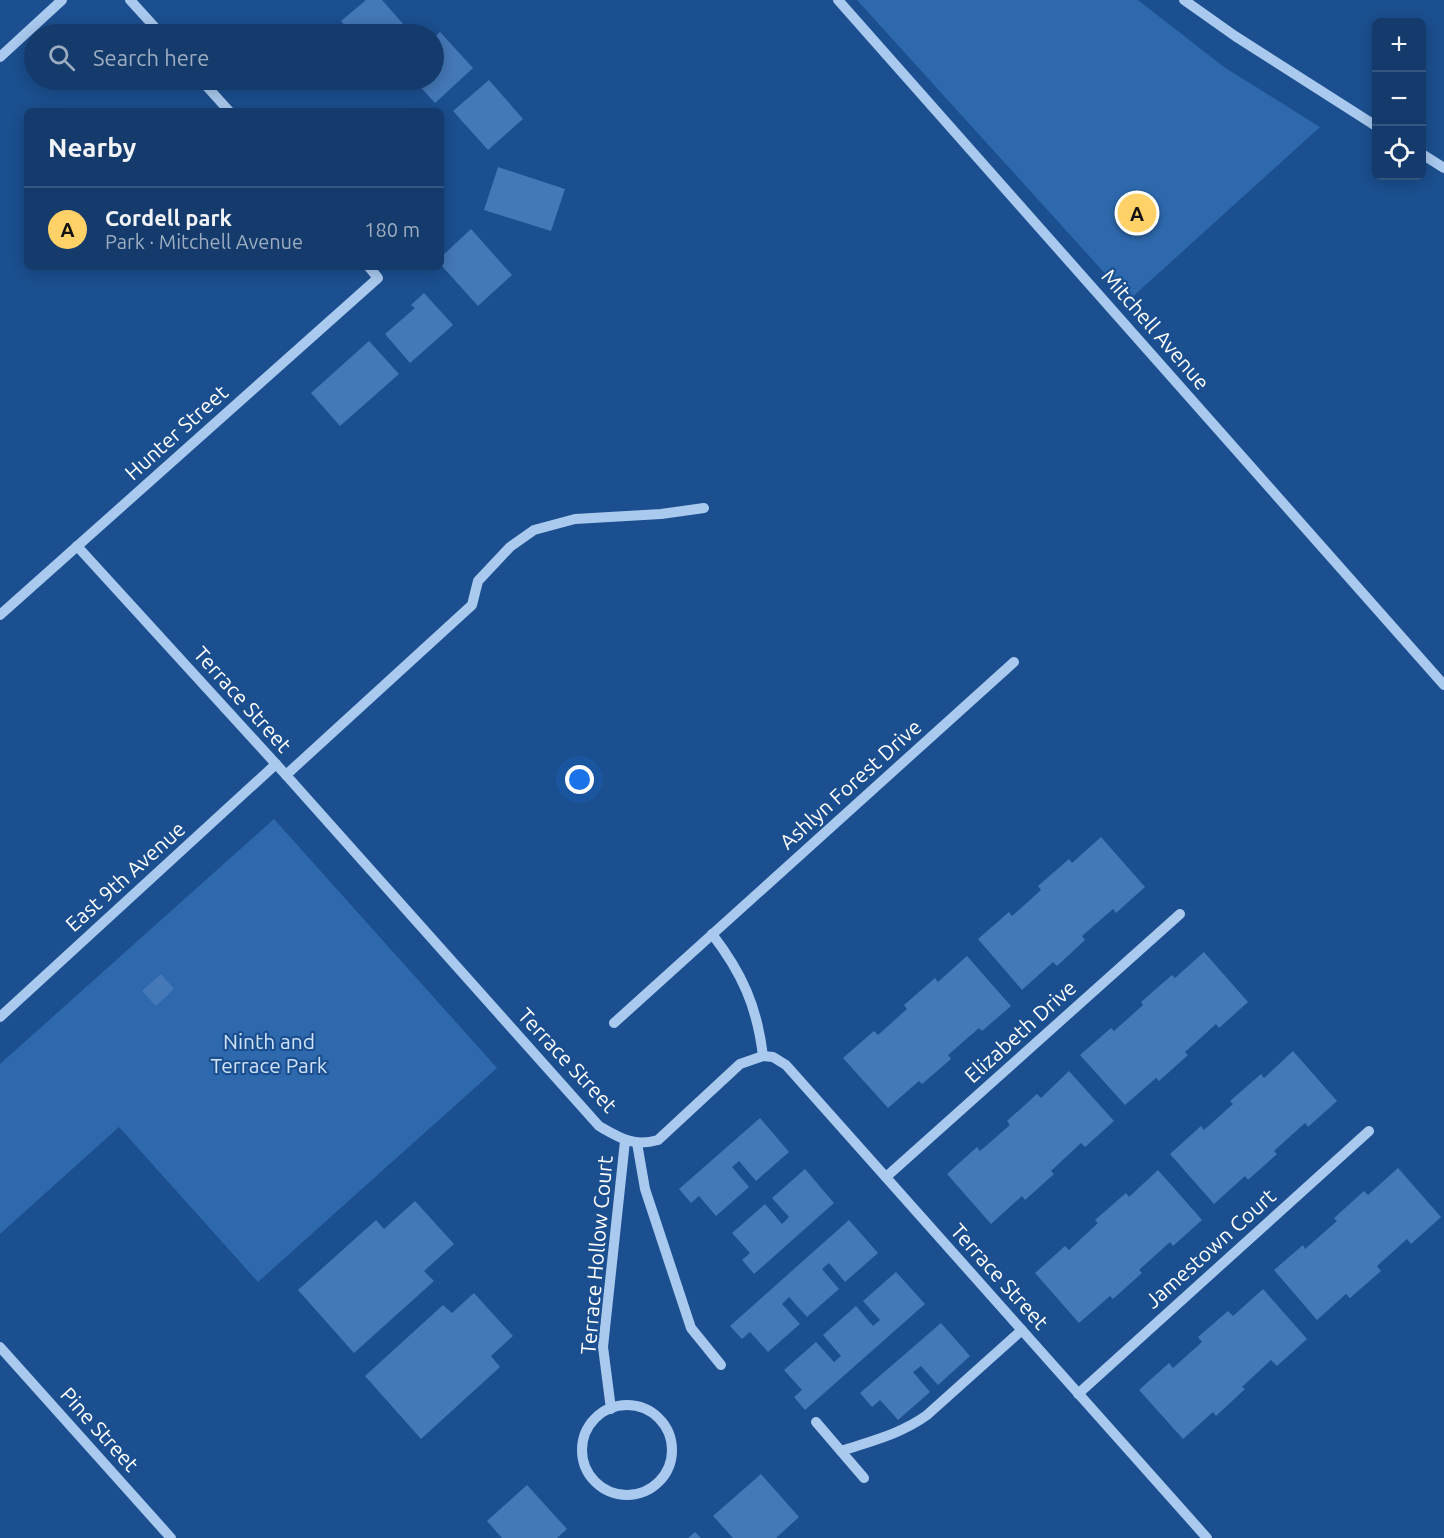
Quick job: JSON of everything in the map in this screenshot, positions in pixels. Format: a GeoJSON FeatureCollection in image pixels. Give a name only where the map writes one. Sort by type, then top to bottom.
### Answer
{"type":"FeatureCollection","features":[{"type":"Feature","properties":{"kind":"street"},"geometry":{"type":"LineString","coordinates":[[36,24],[62,0]]}},
{"type":"Feature","properties":{"kind":"street"},"geometry":{"type":"LineString","coordinates":[[130,0],[152,24]]}},
{"type":"Feature","properties":{"kind":"street","name":"Mitchell Avenue"},"geometry":{"type":"LineString","coordinates":[[838,0],[1444,685]]}},
{"type":"Feature","properties":{"kind":"street"},"geometry":{"type":"LineString","coordinates":[[1184,0],[1235,36],[1372,123]]}},
{"type":"Feature","properties":{"kind":"street"},"geometry":{"type":"LineString","coordinates":[[0,57],[24,35]]}},
{"type":"Feature","properties":{"kind":"street"},"geometry":{"type":"LineString","coordinates":[[210,90],[226,108]]}},
{"type":"Feature","properties":{"kind":"street"},"geometry":{"type":"LineString","coordinates":[[1426,157],[1444,168]]}},
{"type":"Feature","properties":{"kind":"street","name":"Hunter Street"},"geometry":{"type":"LineString","coordinates":[[0,615],[378,278],[371,270]]}},
{"type":"Feature","properties":{"kind":"street"},"geometry":{"type":"LineString","coordinates":[[286,775],[472,605],[478,581],[510,547],[534,530],[575,519],[661,514],[704,508]]}},
{"type":"Feature","properties":{"kind":"street","name":"Terrace Street"},"geometry":{"type":"LineString","coordinates":[[77,546],[286,775],[599,1126],[625,1141],[645,1144],[658,1140],[740,1064],[763,1056],[772,1057],[786,1065],[1207,1538]]}},
{"type":"Feature","properties":{"kind":"street","name":"Ashlyn Forest Drive"},"geometry":{"type":"LineString","coordinates":[[614,1023],[1014,662]]}},
{"type":"Feature","properties":{"kind":"street","name":"East 9th Avenue"},"geometry":{"type":"LineString","coordinates":[[0,1017],[276,764]]}},
{"type":"Feature","properties":{"kind":"street","name":"Elizabeth Drive"},"geometry":{"type":"LineString","coordinates":[[886,1177],[1180,914]]}},
{"type":"Feature","properties":{"kind":"street"},"geometry":{"type":"LineString","coordinates":[[712,934],[726,953],[747,990],[759,1025],[763,1056]]}},
{"type":"Feature","properties":{"kind":"street","name":"Jamestown Court"},"geometry":{"type":"LineString","coordinates":[[1078,1394],[1369,1131]]}},
{"type":"Feature","properties":{"kind":"street","name":"Terrace Hollow Court"},"geometry":{"type":"LineString","coordinates":[[611,1409],[603,1347],[625,1141]]}},
{"type":"Feature","properties":{"kind":"street"},"geometry":{"type":"LineString","coordinates":[[637,1143],[645,1190],[691,1328],[721,1365]]}},
{"type":"Feature","properties":{"kind":"street"},"geometry":{"type":"LineString","coordinates":[[841,1451],[911,1427],[1022,1330]]}},
{"type":"Feature","properties":{"kind":"street","name":"Pine Street"},"geometry":{"type":"LineString","coordinates":[[0,1347],[171,1538]]}},
{"type":"Feature","properties":{"kind":"street"},"geometry":{"type":"LineString","coordinates":[[634,1405],[649,1411],[662,1421],[671,1437],[672,1454],[668,1468],[660,1482],[639,1494],[623,1496],[608,1492],[595,1483],[585,1468],[581,1452],[584,1436],[591,1422],[604,1411],[611,1409],[634,1405]]}},
{"type":"Feature","properties":{"kind":"street"},"geometry":{"type":"LineString","coordinates":[[816,1422],[864,1478]]}},
{"type":"Feature","properties":{"kind":"green space"},"geometry":{"type":"Polygon","coordinates":[[[857,0],[1138,0],[1224,67],[1320,127],[1129,300],[857,0]]]}},
{"type":"Feature","properties":{"kind":"green space","name":"Ninth and Terrace Park"},"geometry":{"type":"Polygon","coordinates":[[[274,819],[497,1068],[258,1282],[119,1127],[0,1234],[0,1064],[274,819]]]}},
{"type":"Feature","properties":{"kind":"building"},"geometry":{"type":"Polygon","coordinates":[[[366,0],[382,0],[403,24],[344,24],[341,21],[366,0]]]}},
{"type":"Feature","properties":{"kind":"building"},"geometry":{"type":"Polygon","coordinates":[[[444,36],[473,68],[435,103],[423,90],[444,90],[444,36]]]}},
{"type":"Feature","properties":{"kind":"building"},"geometry":{"type":"Polygon","coordinates":[[[489,80],[523,119],[488,150],[453,111],[489,80]]]}},
{"type":"Feature","properties":{"kind":"building"},"geometry":{"type":"Polygon","coordinates":[[[498,167],[565,189],[551,231],[484,210],[498,167]]]}},
{"type":"Feature","properties":{"kind":"building"},"geometry":{"type":"Polygon","coordinates":[[[471,229],[512,275],[478,306],[444,268],[444,254],[471,229]]]}},
{"type":"Feature","properties":{"kind":"building"},"geometry":{"type":"Polygon","coordinates":[[[424,293],[453,325],[410,363],[385,334],[415,308],[411,305],[424,293]]]}},
{"type":"Feature","properties":{"kind":"building"},"geometry":{"type":"Polygon","coordinates":[[[369,341],[399,374],[340,426],[311,393],[369,341]]]}},
{"type":"Feature","properties":{"kind":"building"},"geometry":{"type":"Polygon","coordinates":[[[1101,837],[1145,887],[1116,913],[1113,909],[1082,936],[1085,940],[1057,966],[1053,962],[1022,990],[978,939],[1009,912],[1012,916],[1041,890],[1038,886],[1069,859],[1072,863],[1101,837]]]}},
{"type":"Feature","properties":{"kind":"building"},"geometry":{"type":"Polygon","coordinates":[[[1204,952],[1248,1002],[1219,1028],[1216,1024],[1185,1052],[1188,1055],[1159,1081],[1156,1078],[1125,1105],[1080,1055],[1111,1028],[1114,1031],[1143,1005],[1141,1002],[1172,975],[1175,978],[1204,952]]]}},
{"type":"Feature","properties":{"kind":"building"},"geometry":{"type":"Polygon","coordinates":[[[967,956],[1011,1006],[982,1031],[979,1028],[948,1055],[951,1059],[922,1084],[919,1081],[888,1108],[843,1058],[874,1031],[878,1035],[907,1009],[904,1005],[935,978],[938,982],[967,956]]]}},
{"type":"Feature","properties":{"kind":"building"},"geometry":{"type":"Polygon","coordinates":[[[161,974],[174,989],[156,1006],[142,991],[161,974]]]}},
{"type":"Feature","properties":{"kind":"building"},"geometry":{"type":"Polygon","coordinates":[[[1293,1051],[1337,1101],[1308,1127],[1305,1123],[1274,1151],[1277,1154],[1248,1180],[1245,1176],[1214,1204],[1170,1154],[1201,1126],[1204,1130],[1233,1104],[1230,1101],[1261,1074],[1264,1078],[1293,1051]]]}},
{"type":"Feature","properties":{"kind":"building"},"geometry":{"type":"Polygon","coordinates":[[[1069,1071],[1114,1121],[1085,1147],[1081,1143],[1051,1171],[1054,1174],[1025,1200],[1022,1196],[991,1224],[947,1174],[977,1147],[980,1151],[1010,1125],[1007,1121],[1037,1094],[1041,1098],[1069,1071]]]}},
{"type":"Feature","properties":{"kind":"building"},"geometry":{"type":"Polygon","coordinates":[[[760,1118],[789,1152],[756,1181],[739,1161],[732,1167],[749,1187],[716,1216],[699,1196],[691,1203],[679,1189],[760,1118]]]}},
{"type":"Feature","properties":{"kind":"building"},"geometry":{"type":"Polygon","coordinates":[[[1398,1168],[1441,1217],[1411,1244],[1407,1239],[1377,1266],[1381,1271],[1350,1298],[1346,1294],[1317,1320],[1274,1270],[1303,1245],[1305,1249],[1337,1221],[1334,1218],[1364,1191],[1368,1195],[1398,1168]]]}},
{"type":"Feature","properties":{"kind":"building"},"geometry":{"type":"Polygon","coordinates":[[[805,1169],[834,1203],[754,1274],[742,1260],[750,1253],[732,1233],[765,1204],[782,1224],[789,1217],[772,1198],[805,1169]]]}},
{"type":"Feature","properties":{"kind":"building"},"geometry":{"type":"Polygon","coordinates":[[[1158,1170],[1202,1220],[1173,1246],[1170,1242],[1139,1270],[1142,1273],[1113,1299],[1110,1296],[1079,1323],[1035,1273],[1065,1246],[1069,1250],[1098,1223],[1095,1220],[1126,1193],[1129,1197],[1158,1170]]]}},
{"type":"Feature","properties":{"kind":"building"},"geometry":{"type":"Polygon","coordinates":[[[415,1201],[454,1244],[424,1271],[434,1281],[354,1353],[298,1290],[376,1220],[384,1229],[415,1201]]]}},
{"type":"Feature","properties":{"kind":"building"},"geometry":{"type":"Polygon","coordinates":[[[849,1220],[878,1253],[845,1282],[829,1263],[822,1269],[839,1289],[807,1317],[789,1297],[782,1304],[800,1324],[768,1352],[750,1332],[742,1339],[730,1326],[849,1220]]]}},
{"type":"Feature","properties":{"kind":"building"},"geometry":{"type":"Polygon","coordinates":[[[896,1272],[925,1304],[805,1410],[794,1397],[802,1390],[784,1370],[816,1342],[834,1362],[841,1356],[823,1335],[856,1306],[873,1326],[880,1320],[863,1301],[896,1272]]]}},
{"type":"Feature","properties":{"kind":"building"},"geometry":{"type":"Polygon","coordinates":[[[1263,1289],[1307,1339],[1277,1366],[1271,1360],[1216,1416],[1213,1412],[1183,1439],[1139,1390],[1169,1363],[1173,1368],[1202,1342],[1198,1337],[1228,1311],[1233,1316],[1263,1289]]]}},
{"type":"Feature","properties":{"kind":"building"},"geometry":{"type":"Polygon","coordinates":[[[474,1293],[513,1336],[491,1356],[500,1367],[421,1439],[365,1376],[443,1305],[452,1313],[474,1293]]]}},
{"type":"Feature","properties":{"kind":"building"},"geometry":{"type":"Polygon","coordinates":[[[941,1323],[970,1356],[938,1385],[921,1366],[913,1372],[930,1392],[898,1420],[880,1400],[872,1407],[860,1393],[941,1323]]]}},
{"type":"Feature","properties":{"kind":"building"},"geometry":{"type":"Polygon","coordinates":[[[761,1474],[799,1517],[776,1538],[733,1538],[713,1516],[761,1474]]]}},
{"type":"Feature","properties":{"kind":"building"},"geometry":{"type":"Polygon","coordinates":[[[527,1485],[567,1529],[557,1538],[502,1538],[487,1521],[527,1485]]]}},
{"type":"Feature","properties":{"kind":"building"},"geometry":{"type":"Polygon","coordinates":[[[695,1532],[701,1538],[688,1538],[695,1532]]]}},
{"type":"Feature","properties":{"kind":"place","name":"Cordell park"},"geometry":{"type":"Point","coordinates":[1137,213]}}]}
